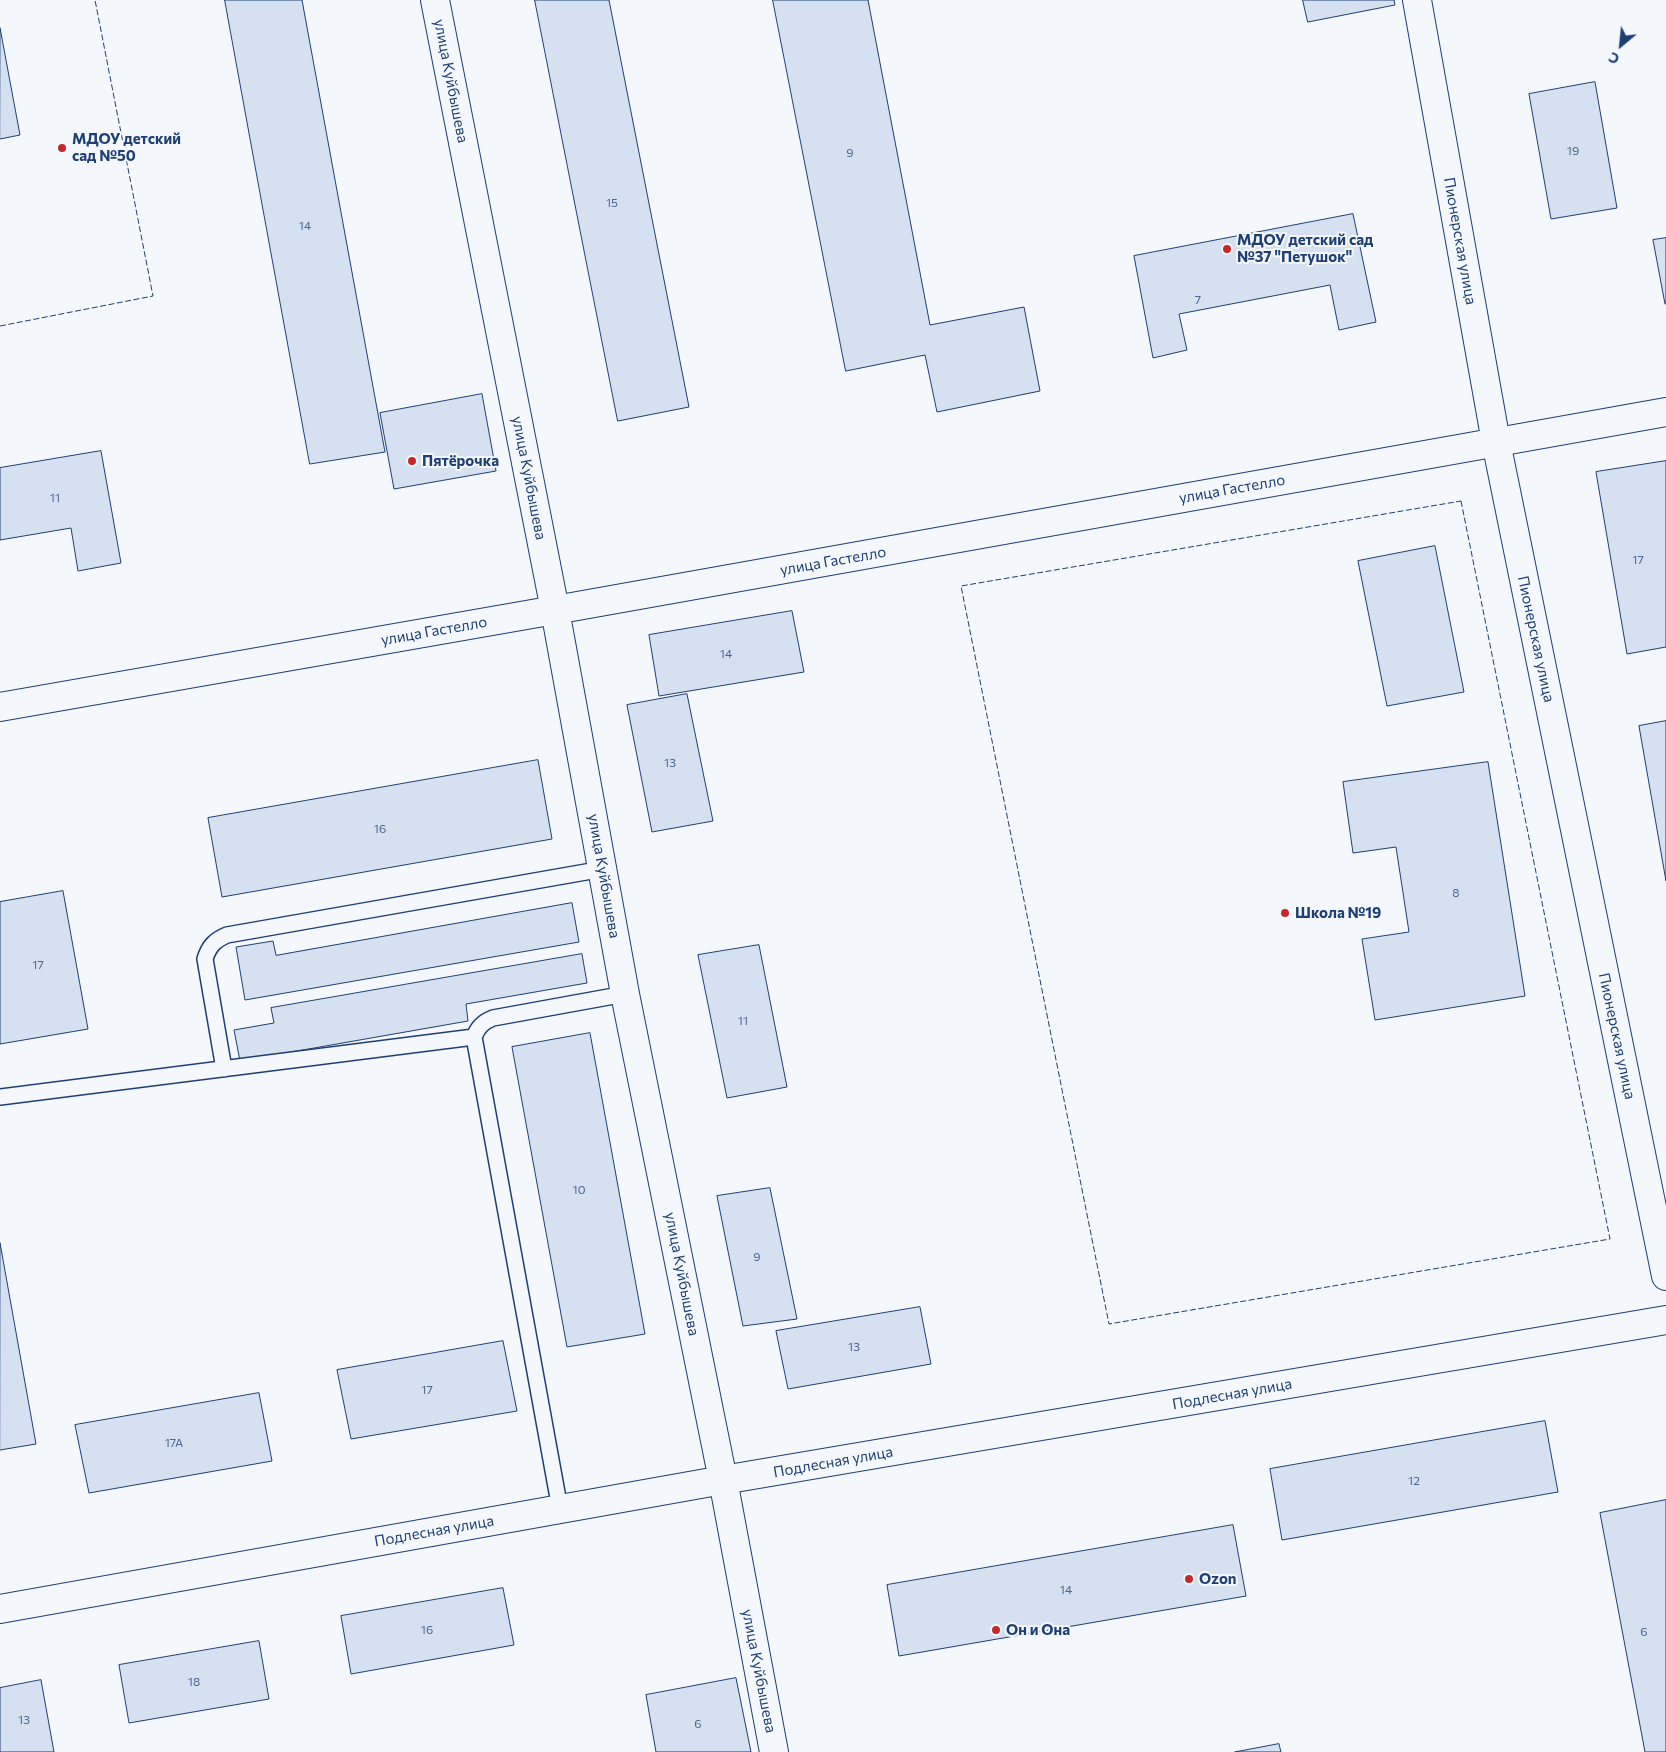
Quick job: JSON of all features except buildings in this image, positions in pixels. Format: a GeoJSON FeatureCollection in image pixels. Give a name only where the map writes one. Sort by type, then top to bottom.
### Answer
{"type":"FeatureCollection","features":[{"type":"Feature","properties":{"kind":"street","name":"улица Куйбышева"},"geometry":{"type":"LineString","coordinates":[[435,0],[555,610],[626,994],[723,1480],[774,1752]]}},
{"type":"Feature","properties":{"kind":"street","name":"Пионерская улица"},"geometry":{"type":"LineString","coordinates":[[1418,0],[1496,442],[1666,1276]]}},
{"type":"Feature","properties":{"kind":"street","name":"улица Гастелло"},"geometry":{"type":"LineString","coordinates":[[0,707],[1666,412]]}},
{"type":"Feature","properties":{"kind":"street","name":"Подлесная улица"},"geometry":{"type":"LineString","coordinates":[[0,1609],[723,1480],[1666,1320]]}},
{"type":"Feature","properties":{"kind":"lane"},"geometry":{"type":"LineString","coordinates":[[224,1068],[205,959],[207,951],[216,940],[227,935],[603,869]]}},
{"type":"Feature","properties":{"kind":"lane"},"geometry":{"type":"LineString","coordinates":[[560,1509],[474,1037],[478,1028],[493,1018],[626,994]]}},
{"type":"Feature","properties":{"kind":"lane"},"geometry":{"type":"LineString","coordinates":[[0,1097],[474,1037]]}},
{"type":"Feature","properties":{"kind":"fence"},"geometry":{"type":"LineString","coordinates":[[0,326],[153,296],[95,0]]}},
{"type":"Feature","properties":{"kind":"fence"},"geometry":{"type":"LineString","coordinates":[[1461,501],[1610,1239],[1109,1324],[961,586],[1461,501]]}},
{"type":"Feature","properties":{"kind":"place","name":"МДОУ детский сад №50"},"geometry":{"type":"Point","coordinates":[62,148]}},
{"type":"Feature","properties":{"kind":"place","name":"МДОУ детский сад №37 \"Петушок\""},"geometry":{"type":"Point","coordinates":[1227,249]}},
{"type":"Feature","properties":{"kind":"place","name":"Пятёрочка"},"geometry":{"type":"Point","coordinates":[412,461]}},
{"type":"Feature","properties":{"kind":"place","name":"Школа №19"},"geometry":{"type":"Point","coordinates":[1285,913]}},
{"type":"Feature","properties":{"kind":"place","name":"Ozon"},"geometry":{"type":"Point","coordinates":[1189,1579]}},
{"type":"Feature","properties":{"kind":"place","name":"Он и Она"},"geometry":{"type":"Point","coordinates":[996,1630]}}]}
